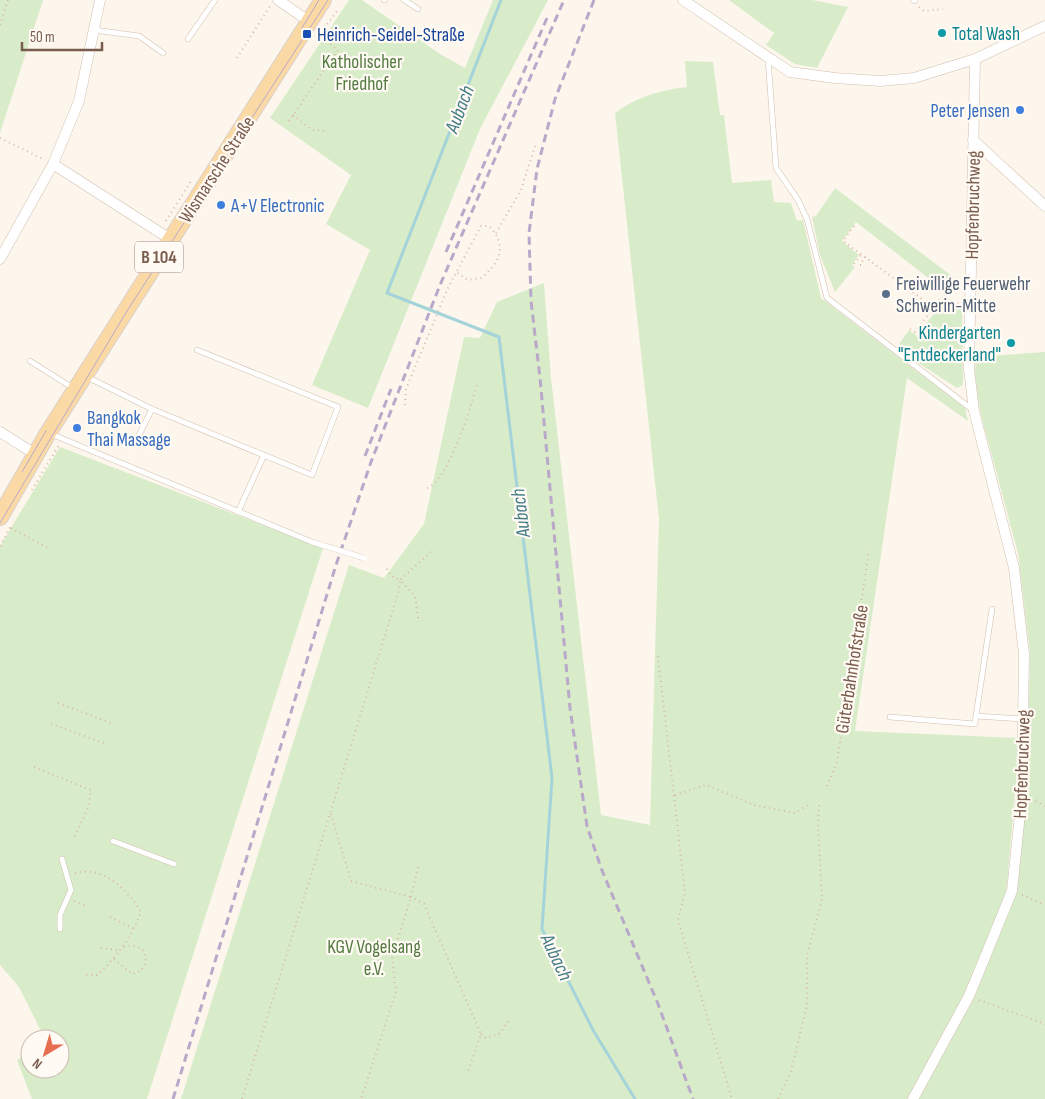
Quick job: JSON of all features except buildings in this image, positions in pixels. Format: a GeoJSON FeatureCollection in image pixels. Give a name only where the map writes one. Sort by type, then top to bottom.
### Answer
{"type":"FeatureCollection","features":[{"type":"Feature","properties":{"kind":"main road","name":"Wismarsche Straße"},"geometry":{"type":"LineString","coordinates":[[8,522],[35,454],[55,437],[80,382],[170,240],[315,27],[323,0]]}},
{"type":"Feature","properties":{"kind":"street"},"geometry":{"type":"LineString","coordinates":[[0,259],[53,164],[79,101],[100,0]]}},
{"type":"Feature","properties":{"kind":"street"},"geometry":{"type":"LineString","coordinates":[[278,0],[315,27]]}},
{"type":"Feature","properties":{"kind":"street"},"geometry":{"type":"LineString","coordinates":[[683,0],[790,72],[835,78],[880,81],[914,78],[975,59],[1045,26]]}},
{"type":"Feature","properties":{"kind":"street","name":"Hopfenbruchweg"},"geometry":{"type":"LineString","coordinates":[[913,1099],[969,996],[1012,890],[1022,794],[1024,654],[1014,568],[974,411],[969,369],[975,59]]}},
{"type":"Feature","properties":{"kind":"street"},"geometry":{"type":"LineString","coordinates":[[973,140],[1045,206]]}},
{"type":"Feature","properties":{"kind":"street"},"geometry":{"type":"LineString","coordinates":[[53,164],[170,240]]}},
{"type":"Feature","properties":{"kind":"street"},"geometry":{"type":"LineString","coordinates":[[0,432],[35,454]]}},
{"type":"Feature","properties":{"kind":"lane"},"geometry":{"type":"LineString","coordinates":[[188,40],[215,0]]}},
{"type":"Feature","properties":{"kind":"lane"},"geometry":{"type":"LineString","coordinates":[[404,0],[418,8]]}},
{"type":"Feature","properties":{"kind":"lane"},"geometry":{"type":"LineString","coordinates":[[94,30],[139,36],[163,53]]}},
{"type":"Feature","properties":{"kind":"lane"},"geometry":{"type":"LineString","coordinates":[[768,58],[776,168],[798,200],[808,219],[827,298],[974,411]]}},
{"type":"Feature","properties":{"kind":"lane"},"geometry":{"type":"LineString","coordinates":[[30,361],[312,475],[338,407],[197,350]]}},
{"type":"Feature","properties":{"kind":"lane"},"geometry":{"type":"LineString","coordinates":[[136,441],[152,409]]}},
{"type":"Feature","properties":{"kind":"lane"},"geometry":{"type":"LineString","coordinates":[[55,437],[312,542],[364,558]]}},
{"type":"Feature","properties":{"kind":"lane"},"geometry":{"type":"LineString","coordinates":[[238,512],[264,455]]}},
{"type":"Feature","properties":{"kind":"lane"},"geometry":{"type":"LineString","coordinates":[[890,717],[975,724],[992,609]]}},
{"type":"Feature","properties":{"kind":"lane"},"geometry":{"type":"LineString","coordinates":[[976,716],[1024,719]]}},
{"type":"Feature","properties":{"kind":"lane"},"geometry":{"type":"LineString","coordinates":[[112,841],[174,864]]}},
{"type":"Feature","properties":{"kind":"lane"},"geometry":{"type":"LineString","coordinates":[[60,929],[60,915],[71,890],[62,859]]}},
{"type":"Feature","properties":{"kind":"path"},"geometry":{"type":"LineString","coordinates":[[0,25],[8,0]]}},
{"type":"Feature","properties":{"kind":"path"},"geometry":{"type":"LineString","coordinates":[[237,58],[274,0]]}},
{"type":"Feature","properties":{"kind":"path"},"geometry":{"type":"LineString","coordinates":[[914,1],[924,11],[943,9]]}},
{"type":"Feature","properties":{"kind":"path"},"geometry":{"type":"LineString","coordinates":[[290,121],[338,50],[322,38],[315,27],[338,10]]}},
{"type":"Feature","properties":{"kind":"path"},"geometry":{"type":"LineString","coordinates":[[293,116],[312,130],[324,131]]}},
{"type":"Feature","properties":{"kind":"path"},"geometry":{"type":"LineString","coordinates":[[0,138],[53,164]]}},
{"type":"Feature","properties":{"kind":"path"},"geometry":{"type":"LineString","coordinates":[[496,233],[520,190],[536,143]]}},
{"type":"Feature","properties":{"kind":"path"},"geometry":{"type":"LineString","coordinates":[[405,405],[406,389],[448,288],[456,272],[481,226],[489,226],[496,233],[502,251],[498,261],[481,278],[468,280],[456,272]]}},
{"type":"Feature","properties":{"kind":"path"},"geometry":{"type":"LineString","coordinates":[[854,226],[843,241],[861,255],[866,256],[933,307]]}},
{"type":"Feature","properties":{"kind":"path"},"geometry":{"type":"LineString","coordinates":[[854,264],[861,255]]}},
{"type":"Feature","properties":{"kind":"path"},"geometry":{"type":"LineString","coordinates":[[861,266],[860,264],[866,256]]}},
{"type":"Feature","properties":{"kind":"path"},"geometry":{"type":"LineString","coordinates":[[910,328],[915,332],[939,300],[949,304],[964,304]]}},
{"type":"Feature","properties":{"kind":"path"},"geometry":{"type":"LineString","coordinates":[[427,488],[438,479],[447,465],[463,428],[477,384]]}},
{"type":"Feature","properties":{"kind":"path"},"geometry":{"type":"LineString","coordinates":[[29,496],[55,437]]}},
{"type":"Feature","properties":{"kind":"path"},"geometry":{"type":"LineString","coordinates":[[0,546],[8,522],[48,548]]}},
{"type":"Feature","properties":{"kind":"path","name":"Güterbahnhofstraße"},"geometry":{"type":"LineString","coordinates":[[827,786],[837,762],[869,550]]}},
{"type":"Feature","properties":{"kind":"path"},"geometry":{"type":"LineString","coordinates":[[242,1099],[399,590],[400,580],[432,551]]}},
{"type":"Feature","properties":{"kind":"path"},"geometry":{"type":"LineString","coordinates":[[386,567],[391,576],[400,580],[415,596],[418,618]]}},
{"type":"Feature","properties":{"kind":"path"},"geometry":{"type":"LineString","coordinates":[[658,656],[685,893],[678,920],[732,1099]]}},
{"type":"Feature","properties":{"kind":"path"},"geometry":{"type":"LineString","coordinates":[[58,703],[111,723]]}},
{"type":"Feature","properties":{"kind":"path"},"geometry":{"type":"LineString","coordinates":[[50,724],[104,744]]}},
{"type":"Feature","properties":{"kind":"path"},"geometry":{"type":"LineString","coordinates":[[34,768],[91,790],[88,808],[73,840]]}},
{"type":"Feature","properties":{"kind":"path"},"geometry":{"type":"LineString","coordinates":[[674,795],[706,785],[754,805],[795,813],[811,803]]}},
{"type":"Feature","properties":{"kind":"path"},"geometry":{"type":"LineString","coordinates":[[1022,794],[1045,806]]}},
{"type":"Feature","properties":{"kind":"path"},"geometry":{"type":"LineString","coordinates":[[778,1099],[791,1071],[807,1005],[807,956],[822,899],[818,823],[819,804]]}},
{"type":"Feature","properties":{"kind":"path"},"geometry":{"type":"LineString","coordinates":[[331,813],[351,881],[411,896],[424,904],[481,1034],[486,1038],[499,1034],[511,1018]]}},
{"type":"Feature","properties":{"kind":"path"},"geometry":{"type":"LineString","coordinates":[[361,1099],[396,992],[392,957],[411,896],[418,866]]}},
{"type":"Feature","properties":{"kind":"path"},"geometry":{"type":"LineString","coordinates":[[68,875],[81,871],[94,872],[113,880],[131,895],[141,912],[135,929],[114,959],[98,975],[86,975]]}},
{"type":"Feature","properties":{"kind":"path"},"geometry":{"type":"LineString","coordinates":[[1012,890],[1045,905]]}},
{"type":"Feature","properties":{"kind":"path"},"geometry":{"type":"LineString","coordinates":[[67,898],[86,906]]}},
{"type":"Feature","properties":{"kind":"path"},"geometry":{"type":"LineString","coordinates":[[110,916],[135,929]]}},
{"type":"Feature","properties":{"kind":"path"},"geometry":{"type":"LineString","coordinates":[[101,948],[120,949],[130,945],[138,947],[144,952],[146,962],[141,971],[132,974],[114,959]]}},
{"type":"Feature","properties":{"kind":"path"},"geometry":{"type":"LineString","coordinates":[[969,996],[1045,1024]]}},
{"type":"Feature","properties":{"kind":"path"},"geometry":{"type":"LineString","coordinates":[[467,1074],[481,1034]]}},
{"type":"Feature","properties":{"kind":"green space"},"geometry":{"type":"Polygon","coordinates":[[[0,0],[43,0],[0,133],[0,0]]]}},
{"type":"Feature","properties":{"kind":"green space","name":"Katholischer Friedhof"},"geometry":{"type":"Polygon","coordinates":[[[349,0],[362,0],[440,54],[465,68],[493,0],[548,0],[480,129],[368,408],[312,385],[370,250],[326,224],[351,175],[270,118],[349,0]]]}},
{"type":"Feature","properties":{"kind":"green space"},"geometry":{"type":"Polygon","coordinates":[[[729,0],[812,0],[848,7],[817,68],[795,64],[766,45],[774,33],[729,0]]]}},
{"type":"Feature","properties":{"kind":"green space","name":"KGV Vogelsang e.V."},"geometry":{"type":"Polygon","coordinates":[[[685,61],[713,62],[720,115],[724,115],[732,183],[771,180],[774,202],[791,203],[797,221],[803,220],[821,298],[965,408],[968,421],[907,378],[855,731],[1020,738],[1006,895],[965,996],[907,1099],[181,1099],[349,565],[384,578],[424,524],[464,337],[480,338],[497,302],[544,283],[551,378],[601,815],[650,825],[659,519],[615,113],[623,107],[649,95],[687,87],[685,61]]]}},
{"type":"Feature","properties":{"kind":"green space"},"geometry":{"type":"Polygon","coordinates":[[[835,188],[961,283],[961,285],[951,285],[951,291],[944,290],[856,222],[842,241],[859,255],[852,265],[855,267],[835,292],[820,255],[812,217],[816,216],[835,188]]]}},
{"type":"Feature","properties":{"kind":"green space"},"geometry":{"type":"Polygon","coordinates":[[[942,303],[962,306],[963,385],[957,388],[900,351],[903,347],[899,344],[909,330],[917,336],[942,303]]]}},
{"type":"Feature","properties":{"kind":"green space"},"geometry":{"type":"Polygon","coordinates":[[[1045,352],[1045,1099],[913,1099],[969,996],[1012,891],[1028,749],[1030,653],[1018,553],[980,411],[975,373],[976,357],[1045,352]]]}},
{"type":"Feature","properties":{"kind":"green space"},"geometry":{"type":"Polygon","coordinates":[[[60,447],[323,548],[147,1099],[32,1099],[24,1079],[70,1079],[70,1029],[40,1029],[19,987],[0,965],[0,546],[60,447]]]}},
{"type":"Feature","properties":{"kind":"waterway","name":"Aubach"},"geometry":{"type":"LineString","coordinates":[[501,0],[387,293],[499,337],[552,778],[542,929],[593,1030],[635,1099]]}},
{"type":"Feature","properties":{"kind":"tram line"},"geometry":{"type":"LineString","coordinates":[[302,28],[319,0]]}},
{"type":"Feature","properties":{"kind":"tram line"},"geometry":{"type":"LineString","coordinates":[[0,523],[127,311],[328,0]]}},
{"type":"Feature","properties":{"kind":"tram line"},"geometry":{"type":"LineString","coordinates":[[22,472],[46,431]]}},
{"type":"Feature","properties":{"kind":"railway"},"geometry":{"type":"LineString","coordinates":[[173,1099],[336,565],[371,462],[440,285],[564,0]]}},
{"type":"Feature","properties":{"kind":"railway"},"geometry":{"type":"LineString","coordinates":[[594,0],[555,99],[537,169],[529,233],[531,301],[540,378],[570,708],[587,826],[601,868],[658,1004],[693,1099]]}},
{"type":"Feature","properties":{"kind":"railway"},"geometry":{"type":"LineString","coordinates":[[446,252],[547,18]]}},
{"type":"Feature","properties":{"kind":"railway"},"geometry":{"type":"LineString","coordinates":[[365,456],[391,389]]}},
{"type":"Feature","properties":{"kind":"place","name":"Total Wash"},"geometry":{"type":"Point","coordinates":[942,33]}},
{"type":"Feature","properties":{"kind":"place","name":"Heinrich-Seidel-Straße"},"geometry":{"type":"Point","coordinates":[307,34]}},
{"type":"Feature","properties":{"kind":"place","name":"Peter Jensen"},"geometry":{"type":"Point","coordinates":[1020,110]}},
{"type":"Feature","properties":{"kind":"place","name":"A+V Electronic"},"geometry":{"type":"Point","coordinates":[221,205]}},
{"type":"Feature","properties":{"kind":"place","name":"Freiwillige Feuerwehr Schwerin-Mitte"},"geometry":{"type":"Point","coordinates":[886,294]}},
{"type":"Feature","properties":{"kind":"place","name":"Kindergarten \"Entdeckerland\""},"geometry":{"type":"Point","coordinates":[1011,343]}},
{"type":"Feature","properties":{"kind":"place","name":"Bangkok Thai Massage"},"geometry":{"type":"Point","coordinates":[77,428]}}]}
